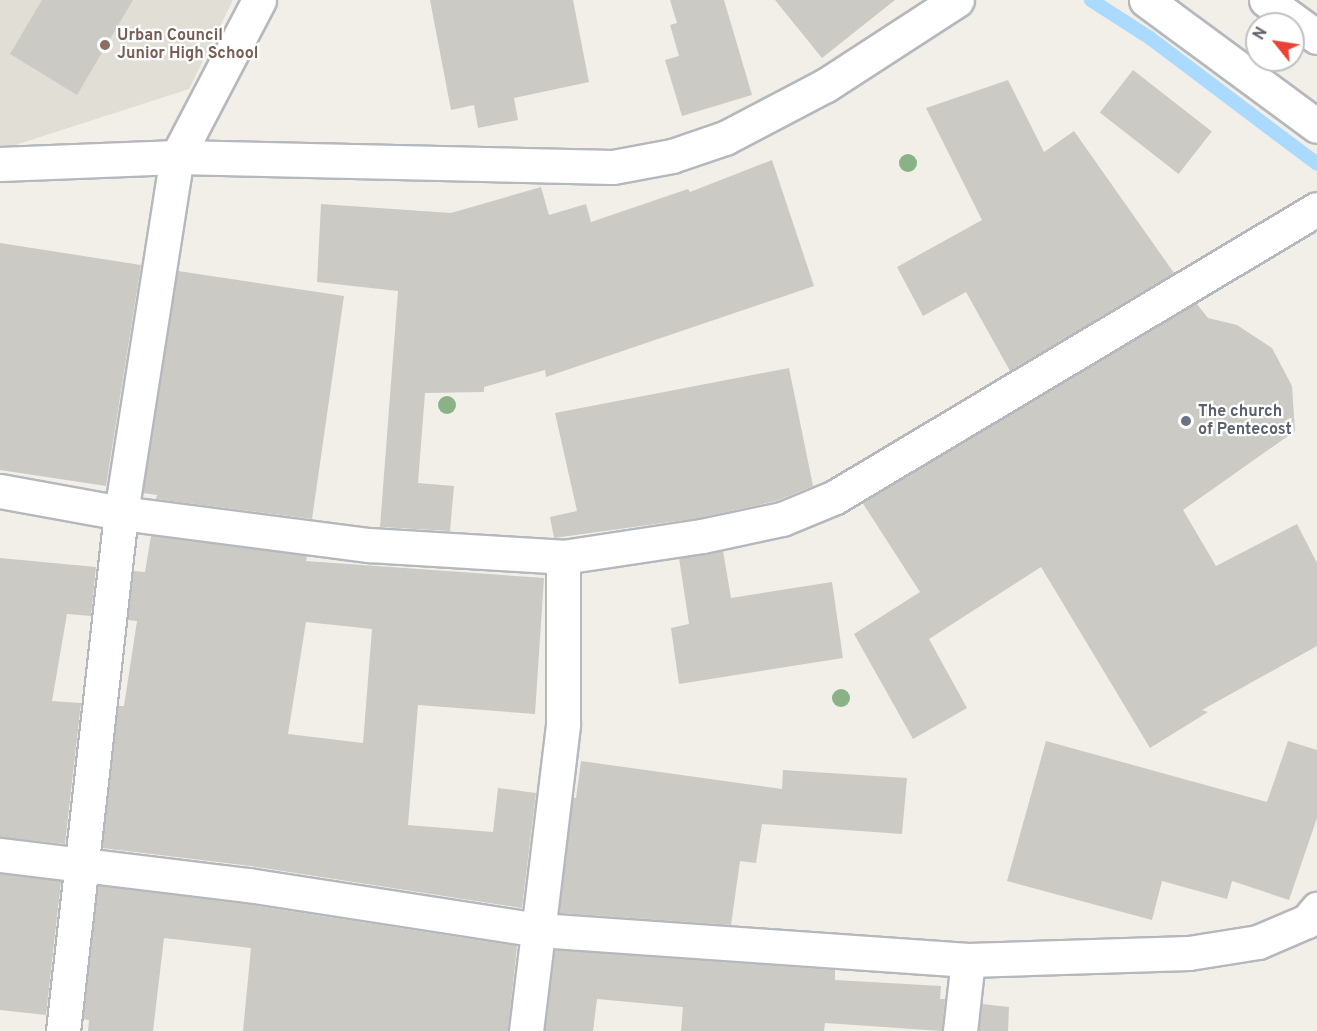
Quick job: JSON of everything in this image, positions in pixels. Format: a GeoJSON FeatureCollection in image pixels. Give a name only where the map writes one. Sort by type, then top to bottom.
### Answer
{"type":"FeatureCollection","features":[{"type":"Feature","properties":{"kind":"street"},"geometry":{"type":"LineString","coordinates":[[63,1031],[121,513],[177,157],[259,0]]}},
{"type":"Feature","properties":{"kind":"street"},"geometry":{"type":"LineString","coordinates":[[0,164],[177,157],[613,167],[672,156],[725,138],[826,85],[957,0]]}},
{"type":"Feature","properties":{"kind":"street"},"geometry":{"type":"LineString","coordinates":[[1146,0],[1317,126]]}},
{"type":"Feature","properties":{"kind":"street"},"geometry":{"type":"LineString","coordinates":[[1266,0],[1317,37]]}},
{"type":"Feature","properties":{"kind":"street"},"geometry":{"type":"LineString","coordinates":[[0,491],[121,513],[369,545],[563,557],[702,536],[770,521],[835,497],[1317,209]]}},
{"type":"Feature","properties":{"kind":"street"},"geometry":{"type":"LineString","coordinates":[[526,1031],[563,723],[563,557]]}},
{"type":"Feature","properties":{"kind":"street"},"geometry":{"type":"LineString","coordinates":[[0,855],[82,862],[539,930],[968,960],[1189,953],[1258,942],[1306,921],[1317,909]]}},
{"type":"Feature","properties":{"kind":"street"},"geometry":{"type":"LineString","coordinates":[[960,1031],[968,960]]}},
{"type":"Feature","properties":{"kind":"shaded area","name":"Urban Council Junior High School"},"geometry":{"type":"Polygon","coordinates":[[[0,0],[233,0],[189,89],[0,150],[0,0]]]}},
{"type":"Feature","properties":{"kind":"building"},"geometry":{"type":"Polygon","coordinates":[[[42,0],[133,0],[77,95],[10,54],[42,0]]]}},
{"type":"Feature","properties":{"kind":"building"},"geometry":{"type":"Polygon","coordinates":[[[430,0],[573,0],[589,82],[514,98],[518,120],[478,128],[474,105],[451,110],[430,0]]]}},
{"type":"Feature","properties":{"kind":"building"},"geometry":{"type":"Polygon","coordinates":[[[670,0],[724,0],[752,95],[682,116],[665,60],[679,56],[670,25],[677,23],[670,0]]]}},
{"type":"Feature","properties":{"kind":"building"},"geometry":{"type":"Polygon","coordinates":[[[775,0],[895,0],[822,58],[775,0]]]}},
{"type":"Feature","properties":{"kind":"building"},"geometry":{"type":"Polygon","coordinates":[[[1133,70],[1212,132],[1179,174],[1100,113],[1133,70]]]}},
{"type":"Feature","properties":{"kind":"building"},"geometry":{"type":"Polygon","coordinates":[[[1008,80],[1044,152],[1074,131],[1174,273],[1010,371],[966,292],[923,316],[897,267],[982,220],[926,108],[1008,80]]]}},
{"type":"Feature","properties":{"kind":"building"},"geometry":{"type":"Polygon","coordinates":[[[772,160],[814,286],[546,377],[545,370],[484,387],[484,392],[425,393],[418,483],[454,486],[450,531],[380,527],[398,291],[317,282],[321,204],[451,213],[541,187],[549,215],[586,204],[591,222],[688,189],[690,192],[772,160]]]}},
{"type":"Feature","properties":{"kind":"building"},"geometry":{"type":"Polygon","coordinates":[[[0,243],[141,265],[106,486],[0,470],[0,243]]]}},
{"type":"Feature","properties":{"kind":"building"},"geometry":{"type":"Polygon","coordinates":[[[178,271],[344,296],[312,519],[156,499],[157,495],[143,493],[178,271]]]}},
{"type":"Feature","properties":{"kind":"building"},"geometry":{"type":"Polygon","coordinates":[[[1196,303],[1208,318],[1237,325],[1272,348],[1292,386],[1295,431],[1183,510],[1216,566],[1297,524],[1317,563],[1317,646],[1202,710],[1208,712],[1150,748],[1041,567],[929,639],[967,708],[913,739],[854,634],[920,592],[862,502],[1196,303]]]}},
{"type":"Feature","properties":{"kind":"building"},"geometry":{"type":"Polygon","coordinates":[[[789,368],[813,486],[776,501],[699,518],[554,538],[550,517],[577,511],[555,413],[789,368]]]}},
{"type":"Feature","properties":{"kind":"building"},"geometry":{"type":"Polygon","coordinates":[[[151,536],[307,556],[306,561],[544,578],[535,714],[418,705],[408,825],[493,832],[498,788],[536,793],[522,908],[251,866],[102,848],[118,706],[124,706],[137,621],[128,620],[133,571],[145,572],[151,536]],[[306,622],[288,734],[363,743],[372,629],[306,622]]]}},
{"type":"Feature","properties":{"kind":"building"},"geometry":{"type":"Polygon","coordinates":[[[723,551],[731,598],[832,582],[843,658],[679,684],[671,628],[689,624],[679,558],[723,551]]]}},
{"type":"Feature","properties":{"kind":"building"},"geometry":{"type":"Polygon","coordinates":[[[0,558],[96,567],[91,616],[67,614],[52,701],[81,703],[65,844],[0,837],[0,558]]]}},
{"type":"Feature","properties":{"kind":"building"},"geometry":{"type":"Polygon","coordinates":[[[1046,741],[1267,802],[1288,741],[1317,750],[1317,818],[1289,900],[1232,881],[1227,899],[1162,881],[1152,920],[1007,881],[1046,741]]]}},
{"type":"Feature","properties":{"kind":"building"},"geometry":{"type":"Polygon","coordinates":[[[581,761],[782,789],[783,770],[907,778],[902,834],[762,824],[756,863],[740,861],[731,925],[559,913],[573,798],[576,798],[581,761]]]}},
{"type":"Feature","properties":{"kind":"building"},"geometry":{"type":"Polygon","coordinates":[[[0,874],[61,881],[46,1015],[0,1010],[0,874]]]}},
{"type":"Feature","properties":{"kind":"building"},"geometry":{"type":"Polygon","coordinates":[[[98,886],[245,904],[517,946],[508,1031],[243,1031],[251,948],[164,938],[153,1031],[88,1031],[89,1020],[83,1019],[98,886]]]}},
{"type":"Feature","properties":{"kind":"building"},"geometry":{"type":"Polygon","coordinates":[[[555,950],[835,970],[835,980],[941,986],[940,999],[945,999],[942,1031],[825,1023],[824,1031],[681,1031],[683,1007],[597,999],[593,1031],[545,1031],[555,950]]]}},
{"type":"Feature","properties":{"kind":"building"},"geometry":{"type":"Polygon","coordinates":[[[982,1004],[1009,1007],[1008,1031],[979,1031],[982,1004]]]}},
{"type":"Feature","properties":{"kind":"waterway"},"geometry":{"type":"LineString","coordinates":[[1091,0],[1150,38],[1317,164]]}},
{"type":"Feature","properties":{"kind":"place","name":"Urban Council Junior High School"},"geometry":{"type":"Point","coordinates":[105,45]}},
{"type":"Feature","properties":{"kind":"place","name":"The church of Pentecost"},"geometry":{"type":"Point","coordinates":[1186,421]}}]}
